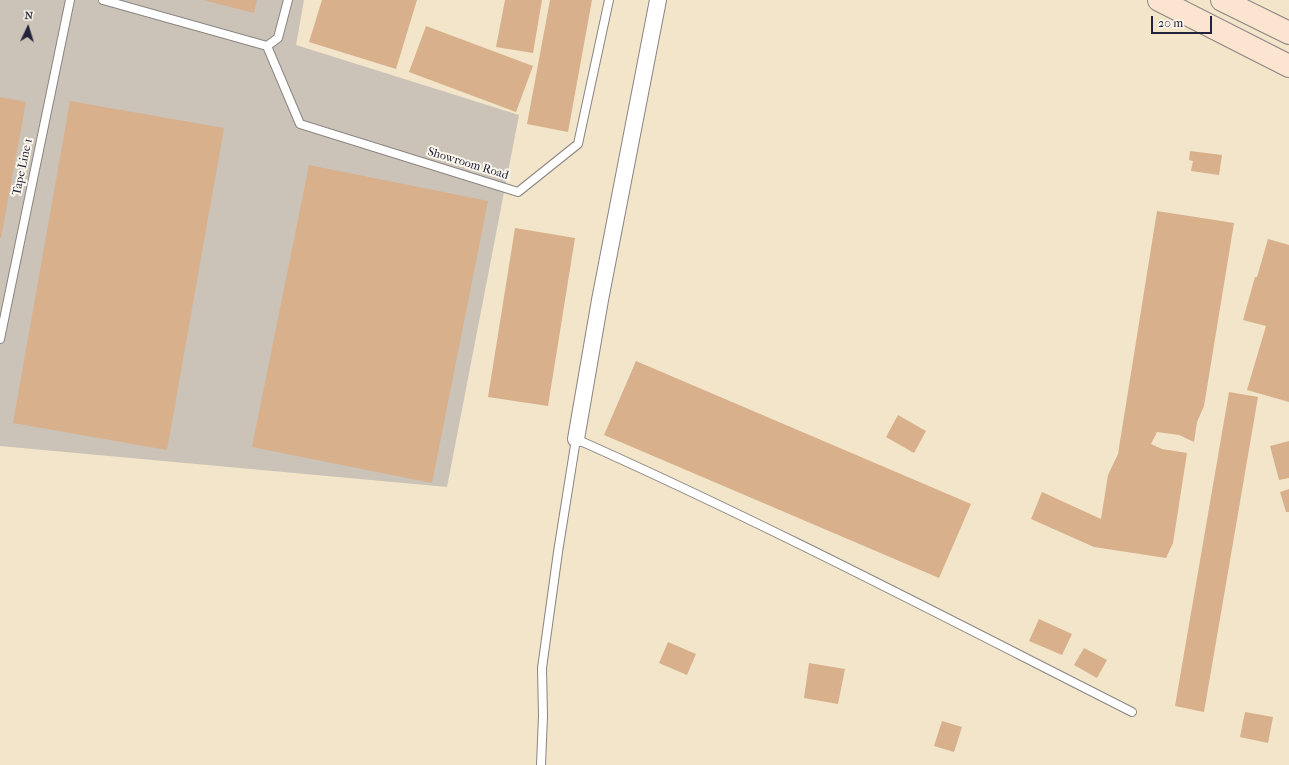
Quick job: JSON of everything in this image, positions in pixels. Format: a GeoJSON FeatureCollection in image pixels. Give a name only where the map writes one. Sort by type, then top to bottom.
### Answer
{"type":"FeatureCollection","features":[{"type":"Feature","properties":{"kind":"main road"},"geometry":{"type":"LineString","coordinates":[[1158,0],[1289,66]]}},
{"type":"Feature","properties":{"kind":"main road"},"geometry":{"type":"LineString","coordinates":[[1222,0],[1289,33]]}},
{"type":"Feature","properties":{"kind":"street"},"geometry":{"type":"LineString","coordinates":[[576,439],[600,300],[658,0]]}},
{"type":"Feature","properties":{"kind":"lane","name":"Tape Line 1"},"geometry":{"type":"LineString","coordinates":[[0,339],[70,0]]}},
{"type":"Feature","properties":{"kind":"lane"},"geometry":{"type":"LineString","coordinates":[[103,0],[267,46],[278,38],[288,0]]}},
{"type":"Feature","properties":{"kind":"lane","name":"Showroom Road"},"geometry":{"type":"LineString","coordinates":[[267,46],[300,124],[518,192],[578,144],[609,0]]}},
{"type":"Feature","properties":{"kind":"lane"},"geometry":{"type":"LineString","coordinates":[[541,765],[543,716],[542,668],[558,552],[576,439],[651,473],[826,558],[1132,712]]}},
{"type":"Feature","properties":{"kind":"shaded area"},"geometry":{"type":"Polygon","coordinates":[[[0,0],[304,0],[296,45],[519,115],[447,487],[0,446],[0,0]]]}},
{"type":"Feature","properties":{"kind":"building"},"geometry":{"type":"Polygon","coordinates":[[[203,0],[257,0],[254,13],[203,0]]]}},
{"type":"Feature","properties":{"kind":"building"},"geometry":{"type":"Polygon","coordinates":[[[322,0],[417,0],[396,69],[309,42],[322,0]]]}},
{"type":"Feature","properties":{"kind":"building"},"geometry":{"type":"Polygon","coordinates":[[[505,0],[542,0],[533,53],[496,47],[505,0]]]}},
{"type":"Feature","properties":{"kind":"building"},"geometry":{"type":"Polygon","coordinates":[[[550,0],[592,0],[568,132],[527,124],[550,0]]]}},
{"type":"Feature","properties":{"kind":"building"},"geometry":{"type":"Polygon","coordinates":[[[426,26],[533,66],[516,112],[409,72],[426,26]]]}},
{"type":"Feature","properties":{"kind":"building"},"geometry":{"type":"Polygon","coordinates":[[[0,97],[26,102],[1,238],[0,238],[0,97]]]}},
{"type":"Feature","properties":{"kind":"building"},"geometry":{"type":"Polygon","coordinates":[[[70,101],[224,128],[167,450],[13,423],[70,101]]]}},
{"type":"Feature","properties":{"kind":"building"},"geometry":{"type":"Polygon","coordinates":[[[1190,151],[1222,155],[1219,175],[1191,171],[1193,161],[1189,160],[1190,151]]]}},
{"type":"Feature","properties":{"kind":"building"},"geometry":{"type":"Polygon","coordinates":[[[309,165],[488,201],[432,483],[252,447],[309,165]]]}},
{"type":"Feature","properties":{"kind":"building"},"geometry":{"type":"Polygon","coordinates":[[[1157,211],[1234,223],[1204,406],[1197,422],[1194,442],[1179,435],[1157,432],[1151,444],[1162,449],[1187,453],[1173,543],[1166,558],[1094,547],[1031,519],[1042,492],[1101,519],[1108,475],[1118,454],[1157,211]]]}},
{"type":"Feature","properties":{"kind":"building"},"geometry":{"type":"Polygon","coordinates":[[[515,228],[575,238],[548,406],[488,397],[515,228]]]}},
{"type":"Feature","properties":{"kind":"building"},"geometry":{"type":"Polygon","coordinates":[[[1268,239],[1289,245],[1289,402],[1247,390],[1266,326],[1243,320],[1255,277],[1257,277],[1268,239]]]}},
{"type":"Feature","properties":{"kind":"building"},"geometry":{"type":"Polygon","coordinates":[[[636,361],[971,504],[939,578],[604,435],[636,361]]]}},
{"type":"Feature","properties":{"kind":"building"},"geometry":{"type":"Polygon","coordinates":[[[1229,392],[1258,397],[1204,712],[1175,706],[1229,392]]]}},
{"type":"Feature","properties":{"kind":"building"},"geometry":{"type":"Polygon","coordinates":[[[898,415],[926,431],[914,453],[886,437],[898,415]]]}},
{"type":"Feature","properties":{"kind":"building"},"geometry":{"type":"Polygon","coordinates":[[[1289,441],[1289,478],[1279,480],[1270,446],[1289,441]]]}},
{"type":"Feature","properties":{"kind":"building"},"geometry":{"type":"Polygon","coordinates":[[[1289,489],[1289,512],[1286,512],[1280,492],[1289,489]]]}},
{"type":"Feature","properties":{"kind":"building"},"geometry":{"type":"Polygon","coordinates":[[[1039,619],[1072,634],[1062,655],[1029,641],[1039,619]]]}},
{"type":"Feature","properties":{"kind":"building"},"geometry":{"type":"Polygon","coordinates":[[[668,642],[696,654],[687,675],[659,663],[668,642]]]}},
{"type":"Feature","properties":{"kind":"building"},"geometry":{"type":"Polygon","coordinates":[[[1084,648],[1107,660],[1097,678],[1074,665],[1084,648]]]}},
{"type":"Feature","properties":{"kind":"building"},"geometry":{"type":"Polygon","coordinates":[[[809,663],[845,669],[838,704],[804,698],[809,663]]]}},
{"type":"Feature","properties":{"kind":"building"},"geometry":{"type":"Polygon","coordinates":[[[1245,712],[1273,717],[1268,743],[1240,737],[1245,712]]]}},
{"type":"Feature","properties":{"kind":"building"},"geometry":{"type":"Polygon","coordinates":[[[942,721],[962,727],[954,752],[934,746],[942,721]]]}}]}
